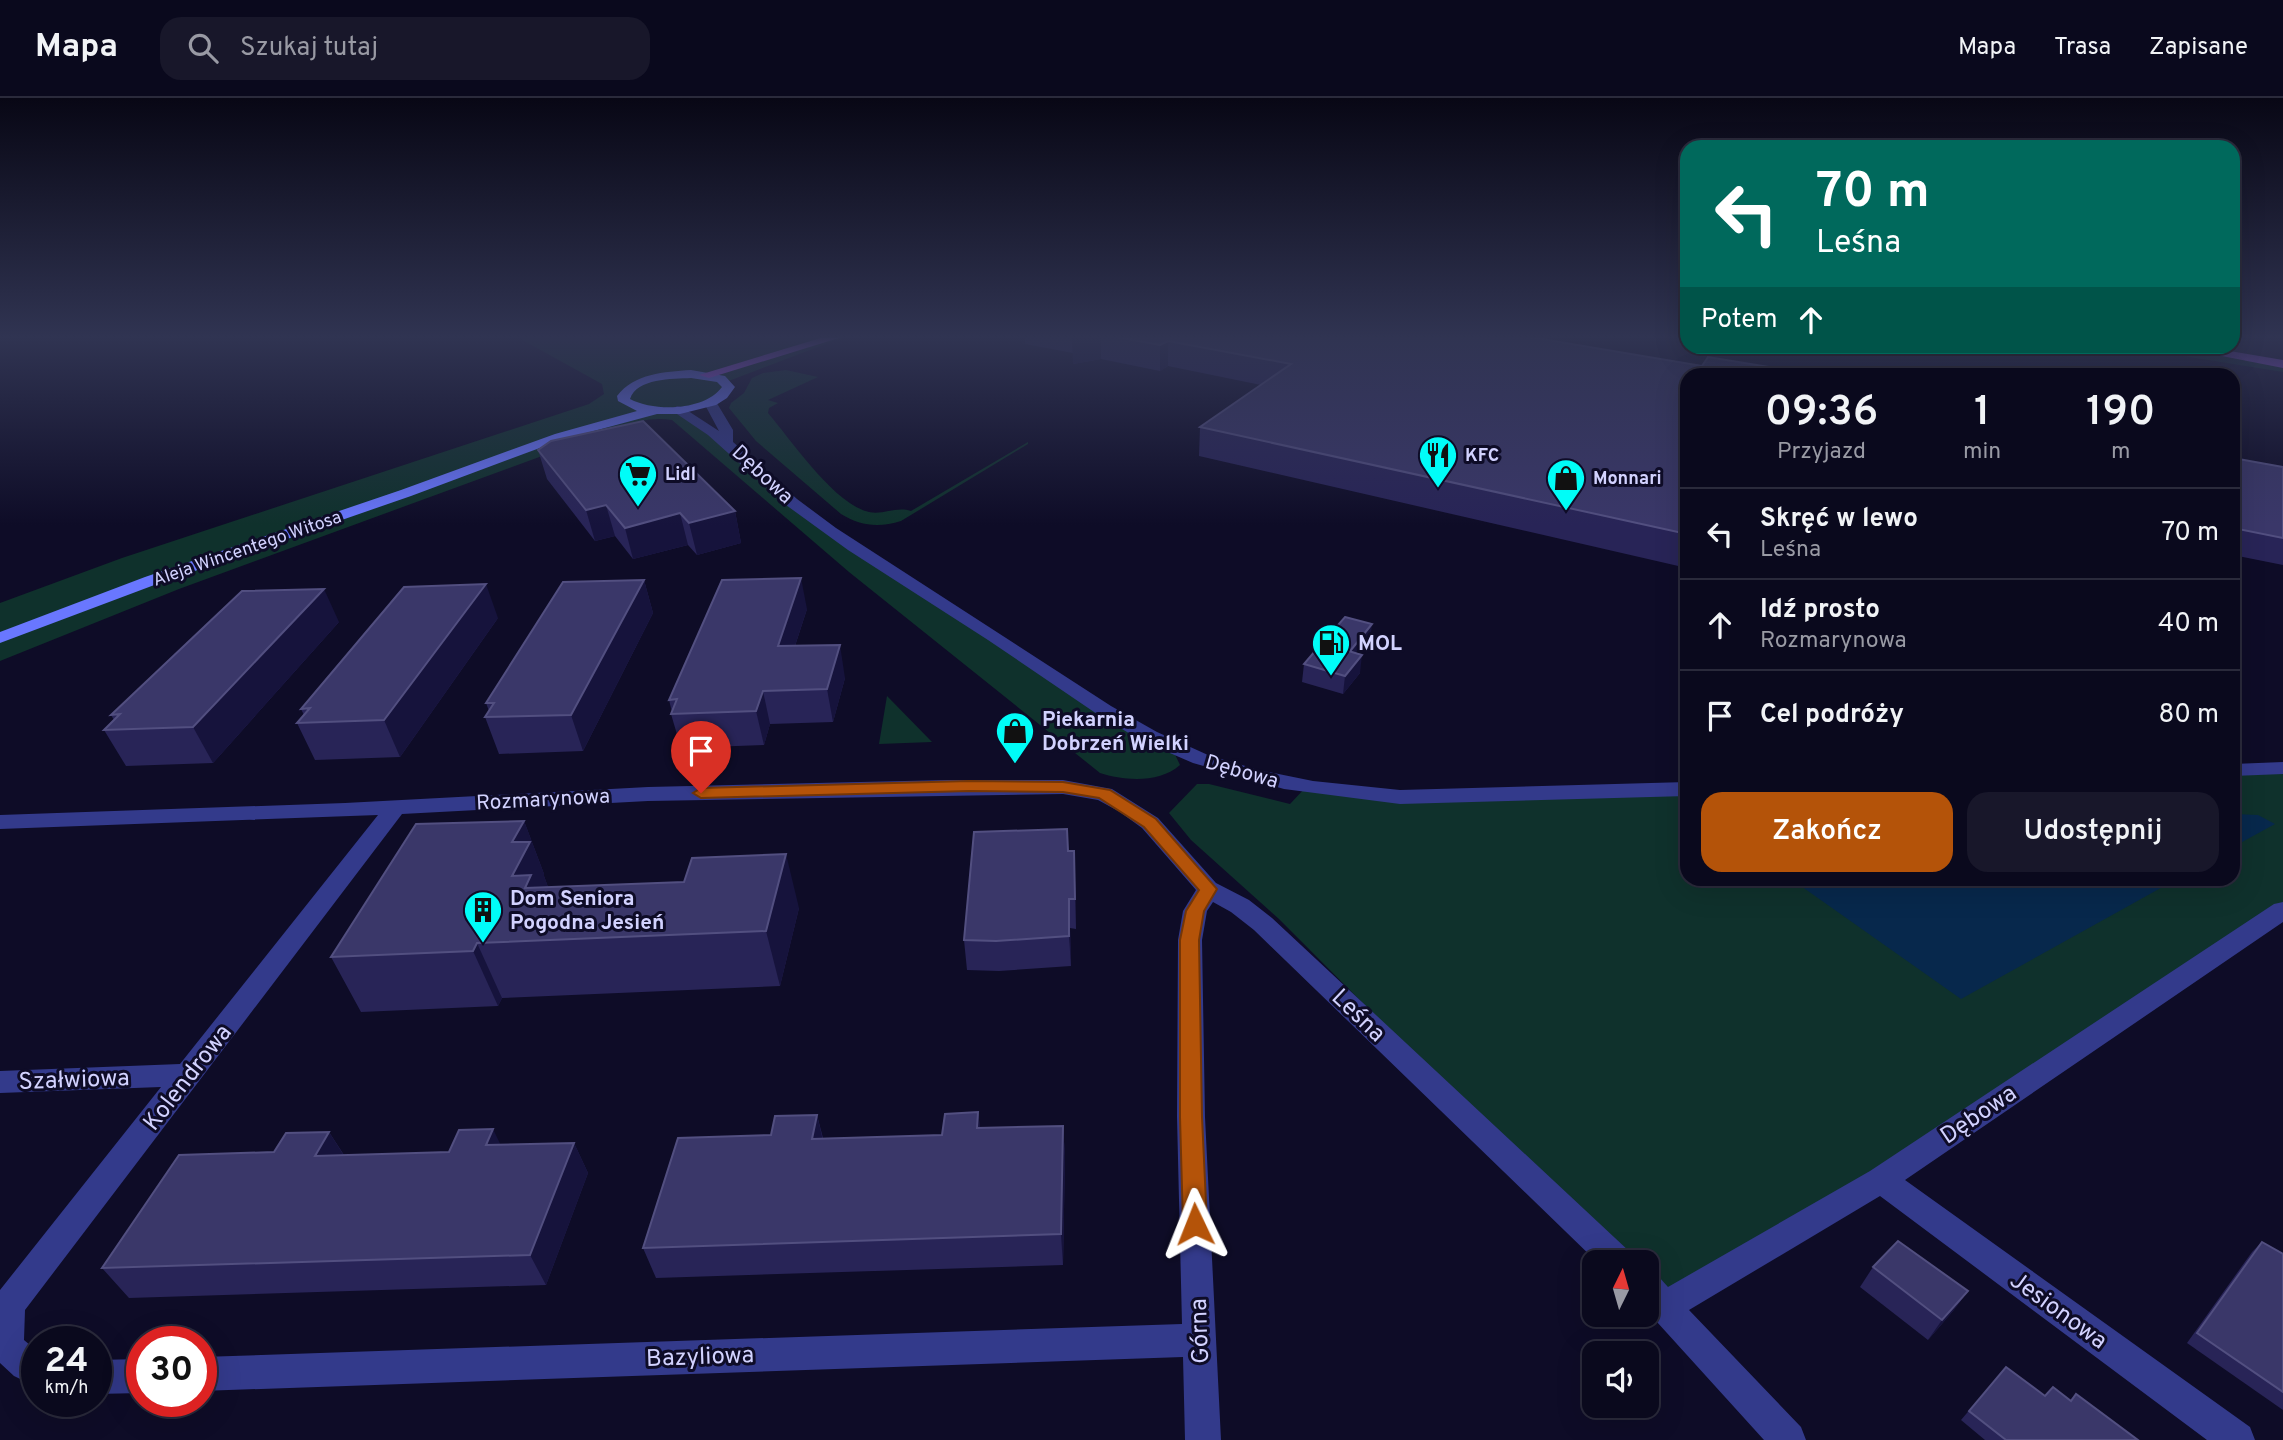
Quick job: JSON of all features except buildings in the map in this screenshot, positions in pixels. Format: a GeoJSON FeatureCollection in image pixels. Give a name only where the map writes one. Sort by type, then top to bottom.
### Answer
{"type":"FeatureCollection","features":[{"type":"Feature","properties":{"kind":"street"},"geometry":{"type":"LineString","coordinates":[[624,401],[634,408],[653,411],[677,410],[715,400]]}},
{"type":"Feature","properties":{"kind":"street","name":"Aleja Wincentego Witosa"},"geometry":{"type":"LineString","coordinates":[[496,460],[624,401]]}},
{"type":"Feature","properties":{"kind":"street","name":"Dębowa"},"geometry":{"type":"LineString","coordinates":[[710,403],[726,430],[727,441]]}},
{"type":"Feature","properties":{"kind":"street","name":"Dębowa"},"geometry":{"type":"LineString","coordinates":[[677,410],[727,441],[788,499],[847,542],[1112,715],[1172,748],[1204,761],[1260,779],[1357,794],[1400,797],[1680,789]]}},
{"type":"Feature","properties":{"kind":"street","name":"Aleja Wincentego Witosa"},"geometry":{"type":"LineString","coordinates":[[0,638],[127,589],[496,460],[611,421],[653,411]]}},
{"type":"Feature","properties":{"kind":"street"},"geometry":{"type":"LineString","coordinates":[[2240,770],[2283,768]]}},
{"type":"Feature","properties":{"kind":"street","name":"Rozmarynowa"},"geometry":{"type":"LineString","coordinates":[[0,822],[527,799],[858,788],[1032,786],[1087,789]]}},
{"type":"Feature","properties":{"kind":"street","name":"Leśna"},"geometry":{"type":"LineString","coordinates":[[1087,789],[1104,794],[1150,823],[1208,889],[1240,906],[1263,924],[1606,1250]]}},
{"type":"Feature","properties":{"kind":"street","name":"Kolendrowa"},"geometry":{"type":"LineString","coordinates":[[21,1359],[5,1337],[9,1304],[397,806]]}},
{"type":"Feature","properties":{"kind":"street","name":"Górna"},"geometry":{"type":"LineString","coordinates":[[1203,1440],[1191,1117],[1190,940],[1195,911],[1208,889]]}},
{"type":"Feature","properties":{"kind":"street","name":"Dębowa"},"geometry":{"type":"LineString","coordinates":[[1659,1295],[1881,1180],[2277,922]]}},
{"type":"Feature","properties":{"kind":"street","name":"Szałwiowa"},"geometry":{"type":"LineString","coordinates":[[0,1082],[189,1075]]}},
{"type":"Feature","properties":{"kind":"street","name":"Jesionowa"},"geometry":{"type":"LineString","coordinates":[[1881,1180],[2237,1440]]}},
{"type":"Feature","properties":{"kind":"street"},"geometry":{"type":"LineString","coordinates":[[1659,1300],[1788,1440]]}},
{"type":"Feature","properties":{"kind":"street","name":"Bazyliowa"},"geometry":{"type":"LineString","coordinates":[[217,1373],[1199,1340]]}},
{"type":"Feature","properties":{"kind":"green space"},"geometry":{"type":"Polygon","coordinates":[[[596,400],[714,400],[678,410],[788,499],[1172,748],[1180,765],[1163,775],[1142,779],[1120,778],[1100,773],[849,572],[672,420],[665,419],[646,420],[621,427],[179,589],[0,661],[0,603],[122,558],[596,400]]]}},
{"type":"Feature","properties":{"kind":"green space"},"geometry":{"type":"Polygon","coordinates":[[[735,400],[769,400],[778,403],[769,408],[768,413],[801,455],[842,497],[869,512],[900,509],[911,511],[1028,444],[901,521],[877,525],[855,521],[841,514],[756,441],[729,408],[735,400]]]}},
{"type":"Feature","properties":{"kind":"green space"},"geometry":{"type":"Polygon","coordinates":[[[887,696],[932,742],[879,744],[887,696]]]}},
{"type":"Feature","properties":{"kind":"green space"},"geometry":{"type":"Polygon","coordinates":[[[2283,768],[2283,910],[1665,1306],[1659,1300],[1659,1250],[1609,1250],[1279,919],[1191,840],[1169,813],[1197,784],[1209,784],[1290,804],[1306,787],[1357,794],[1680,789],[1680,886],[2240,886],[2240,770],[2283,768]]]}},
{"type":"Feature","properties":{"kind":"water"},"geometry":{"type":"Polygon","coordinates":[[[2240,814],[2258,815],[2275,824],[2240,843],[2240,814]]]}},
{"type":"Feature","properties":{"kind":"water"},"geometry":{"type":"Polygon","coordinates":[[[1801,886],[2164,886],[1961,999],[1801,886]]]}},
{"type":"Feature","properties":{"kind":"place","name":"KFC"},"geometry":{"type":"Point","coordinates":[1438,489]}},
{"type":"Feature","properties":{"kind":"place","name":"Lidl"},"geometry":{"type":"Point","coordinates":[638,508]}},
{"type":"Feature","properties":{"kind":"place","name":"Monnari"},"geometry":{"type":"Point","coordinates":[1566,512]}},
{"type":"Feature","properties":{"kind":"place","name":"MOL"},"geometry":{"type":"Point","coordinates":[1331,677]}},
{"type":"Feature","properties":{"kind":"place","name":"Piekarnia Dobrzeń Wielki"},"geometry":{"type":"Point","coordinates":[1015,765]}},
{"type":"Feature","properties":{"kind":"place","name":"Dom Seniora Pogodna Jesień"},"geometry":{"type":"Point","coordinates":[483,944]}},
{"type":"Feature","properties":{"kind":"route"},"geometry":{"type":"LineString","coordinates":[[701,793],[969,786],[1063,787],[1104,794],[1150,823],[1208,889],[1195,911],[1190,940],[1191,1117],[1195,1224]]}}]}
